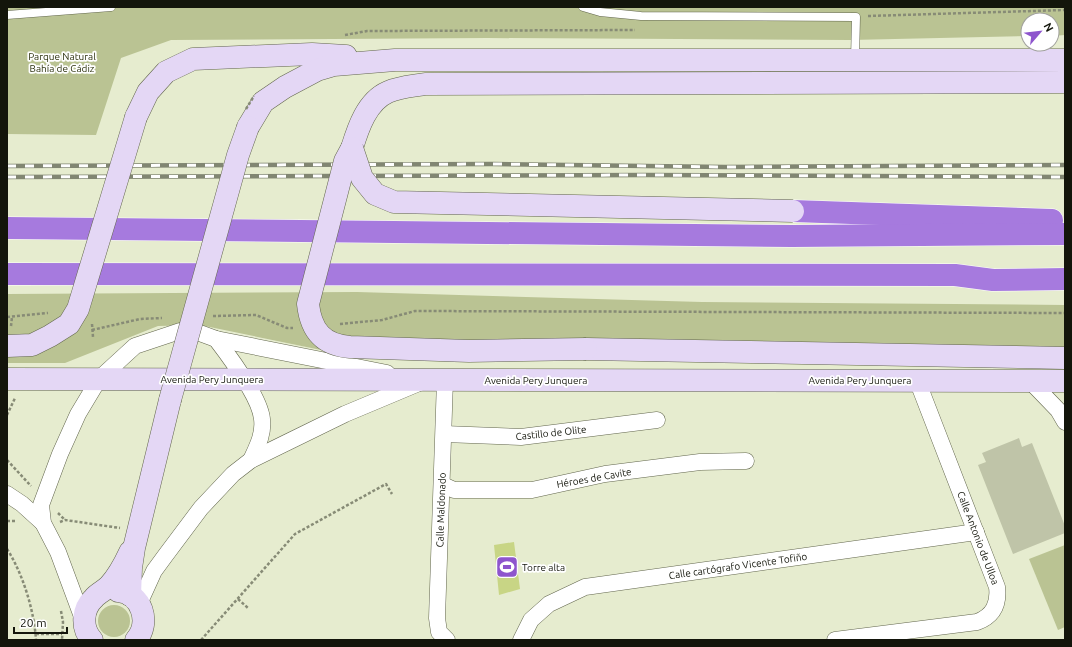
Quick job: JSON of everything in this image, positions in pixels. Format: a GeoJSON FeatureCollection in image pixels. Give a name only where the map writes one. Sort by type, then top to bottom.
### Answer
{"type":"FeatureCollection","features":[{"type":"Feature","properties":{"kind":"highway"},"geometry":{"type":"LineString","coordinates":[[793,211],[1050,220],[1065,224]]}},
{"type":"Feature","properties":{"kind":"highway"},"geometry":{"type":"LineString","coordinates":[[7,228],[792,236],[1065,234]]}},
{"type":"Feature","properties":{"kind":"highway"},"geometry":{"type":"LineString","coordinates":[[7,274],[955,275],[993,280],[1065,279]]}},
{"type":"Feature","properties":{"kind":"street"},"geometry":{"type":"LineString","coordinates":[[7,346],[32,345],[69,324],[78,309],[136,117],[148,92],[166,72],[194,58],[312,54],[395,60],[1065,60]]}},
{"type":"Feature","properties":{"kind":"street"},"geometry":{"type":"LineString","coordinates":[[88,635],[85,613],[88,604],[103,592],[124,566],[130,533],[170,400],[235,162],[248,127],[263,102],[299,79],[317,70],[334,65],[395,60]]}},
{"type":"Feature","properties":{"kind":"street"},"geometry":{"type":"LineString","coordinates":[[299,79],[333,75],[401,78],[425,84]]}},
{"type":"Feature","properties":{"kind":"street"},"geometry":{"type":"LineString","coordinates":[[1065,82],[425,84],[388,92],[370,107],[358,126],[352,148],[345,161],[308,304],[310,319],[317,332],[337,346],[350,347],[469,350],[586,349],[1065,358]]}},
{"type":"Feature","properties":{"kind":"street"},"geometry":{"type":"LineString","coordinates":[[352,148],[362,178],[375,194],[394,202],[793,211]]}},
{"type":"Feature","properties":{"kind":"street"},"geometry":{"type":"LineString","coordinates":[[44,526],[41,505],[48,480],[78,414],[99,379],[134,346],[180,331],[197,332],[216,339],[435,380]]}},
{"type":"Feature","properties":{"kind":"street"},"geometry":{"type":"LineString","coordinates":[[216,339],[258,404],[262,419],[261,439],[251,460]]}},
{"type":"Feature","properties":{"kind":"street","name":"Avenida Pery Junquera"},"geometry":{"type":"LineString","coordinates":[[12,387],[99,379],[242,378],[435,380],[1065,381]]}},
{"type":"Feature","properties":{"kind":"street"},"geometry":{"type":"LineString","coordinates":[[135,599],[201,508],[233,474],[251,460],[345,414],[435,380]]}},
{"type":"Feature","properties":{"kind":"street","name":"Calle Maldonado"},"geometry":{"type":"LineString","coordinates":[[435,380],[444,434],[437,625],[445,639]]}},
{"type":"Feature","properties":{"kind":"street","name":"Calle Antonio de Ulloa"},"geometry":{"type":"LineString","coordinates":[[835,640],[977,622],[985,619],[992,613],[996,605],[997,587],[918,380]]}},
{"type":"Feature","properties":{"kind":"street"},"geometry":{"type":"LineString","coordinates":[[1030,381],[1063,415]]}},
{"type":"Feature","properties":{"kind":"street","name":"Castillo de Olite"},"geometry":{"type":"LineString","coordinates":[[444,434],[521,437],[657,420]]}},
{"type":"Feature","properties":{"kind":"street","name":"Héroes de Cavite"},"geometry":{"type":"LineString","coordinates":[[443,485],[454,490],[532,490],[605,474],[700,462],[746,461]]}},
{"type":"Feature","properties":{"kind":"street"},"geometry":{"type":"LineString","coordinates":[[7,494],[22,504],[44,526],[58,552],[88,635]]}},
{"type":"Feature","properties":{"kind":"street","name":"Calle cartógrafo Vicente Tofiño"},"geometry":{"type":"LineString","coordinates":[[521,640],[532,620],[549,604],[585,587],[976,532]]}},
{"type":"Feature","properties":{"kind":"street"},"geometry":{"type":"LineString","coordinates":[[130,533],[131,568],[135,599],[144,622],[140,640]]}},
{"type":"Feature","properties":{"kind":"street"},"geometry":{"type":"LineString","coordinates":[[103,592],[122,591],[135,599]]}},
{"type":"Feature","properties":{"kind":"lane"},"geometry":{"type":"LineString","coordinates":[[7,15],[111,7]]}},
{"type":"Feature","properties":{"kind":"lane"},"geometry":{"type":"LineString","coordinates":[[583,7],[600,12],[641,16],[856,17],[855,59]]}},
{"type":"Feature","properties":{"kind":"path"},"geometry":{"type":"LineString","coordinates":[[856,17],[1065,10]]}},
{"type":"Feature","properties":{"kind":"path"},"geometry":{"type":"LineString","coordinates":[[334,324],[382,320],[415,311],[1065,313]]}},
{"type":"Feature","properties":{"kind":"path"},"geometry":{"type":"LineString","coordinates":[[210,316],[256,315],[287,328],[295,328]]}},
{"type":"Feature","properties":{"kind":"path"},"geometry":{"type":"LineString","coordinates":[[92,330],[140,319],[163,318]]}},
{"type":"Feature","properties":{"kind":"path"},"geometry":{"type":"LineString","coordinates":[[7,416],[12,387]]}},
{"type":"Feature","properties":{"kind":"path"},"geometry":{"type":"LineString","coordinates":[[201,640],[295,534],[386,484],[392,494]]}},
{"type":"Feature","properties":{"kind":"path"},"geometry":{"type":"LineString","coordinates":[[44,526],[65,520],[119,529],[130,533]]}},
{"type":"Feature","properties":{"kind":"path"},"geometry":{"type":"LineString","coordinates":[[7,549],[11,555],[27,594],[36,640]]}},
{"type":"Feature","properties":{"kind":"path"},"geometry":{"type":"LineString","coordinates":[[7,556],[11,555]]}},
{"type":"Feature","properties":{"kind":"path"},"geometry":{"type":"LineString","coordinates":[[238,599],[248,608]]}},
{"type":"Feature","properties":{"kind":"path"},"geometry":{"type":"LineString","coordinates":[[36,634],[62,634],[62,640]]}},
{"type":"Feature","properties":{"kind":"green space","name":"Parque Natural Bahía de Cádiz"},"geometry":{"type":"Polygon","coordinates":[[[7,7],[1065,7],[1065,35],[1060,35],[1060,12],[1020,12],[1020,36],[850,40],[487,38],[171,40],[121,58],[96,135],[7,134],[7,7]]]}},
{"type":"Feature","properties":{"kind":"green space"},"geometry":{"type":"Polygon","coordinates":[[[357,292],[702,302],[1065,305],[1065,350],[707,340],[326,351],[200,325],[158,326],[65,363],[7,363],[7,294],[357,292]]]}},
{"type":"Feature","properties":{"kind":"green space"},"geometry":{"type":"Polygon","coordinates":[[[1065,545],[1065,627],[1058,630],[1029,559],[1065,545]]]}},
{"type":"Feature","properties":{"kind":"green space"},"geometry":{"type":"Polygon","coordinates":[[[111,605],[117,605],[126,609],[130,621],[126,633],[117,637],[111,637],[102,633],[98,624],[98,618],[102,609],[111,605]]]}},
{"type":"Feature","properties":{"kind":"shaded area","name":"Torre alta"},"geometry":{"type":"Polygon","coordinates":[[[514,542],[520,589],[499,595],[494,545],[514,542]]]}},
{"type":"Feature","properties":{"kind":"building"},"geometry":{"type":"Polygon","coordinates":[[[1019,438],[1022,447],[1032,443],[1065,526],[1065,533],[1013,554],[978,465],[986,462],[982,453],[1019,438]]]}},
{"type":"Feature","properties":{"kind":"railway"},"geometry":{"type":"LineString","coordinates":[[7,166],[493,164],[725,167],[1065,165]]}},
{"type":"Feature","properties":{"kind":"railway"},"geometry":{"type":"LineString","coordinates":[[7,177],[646,175],[1065,177]]}},
{"type":"Feature","properties":{"kind":"place","name":"Torre alta"},"geometry":{"type":"Point","coordinates":[507,567]}}]}
